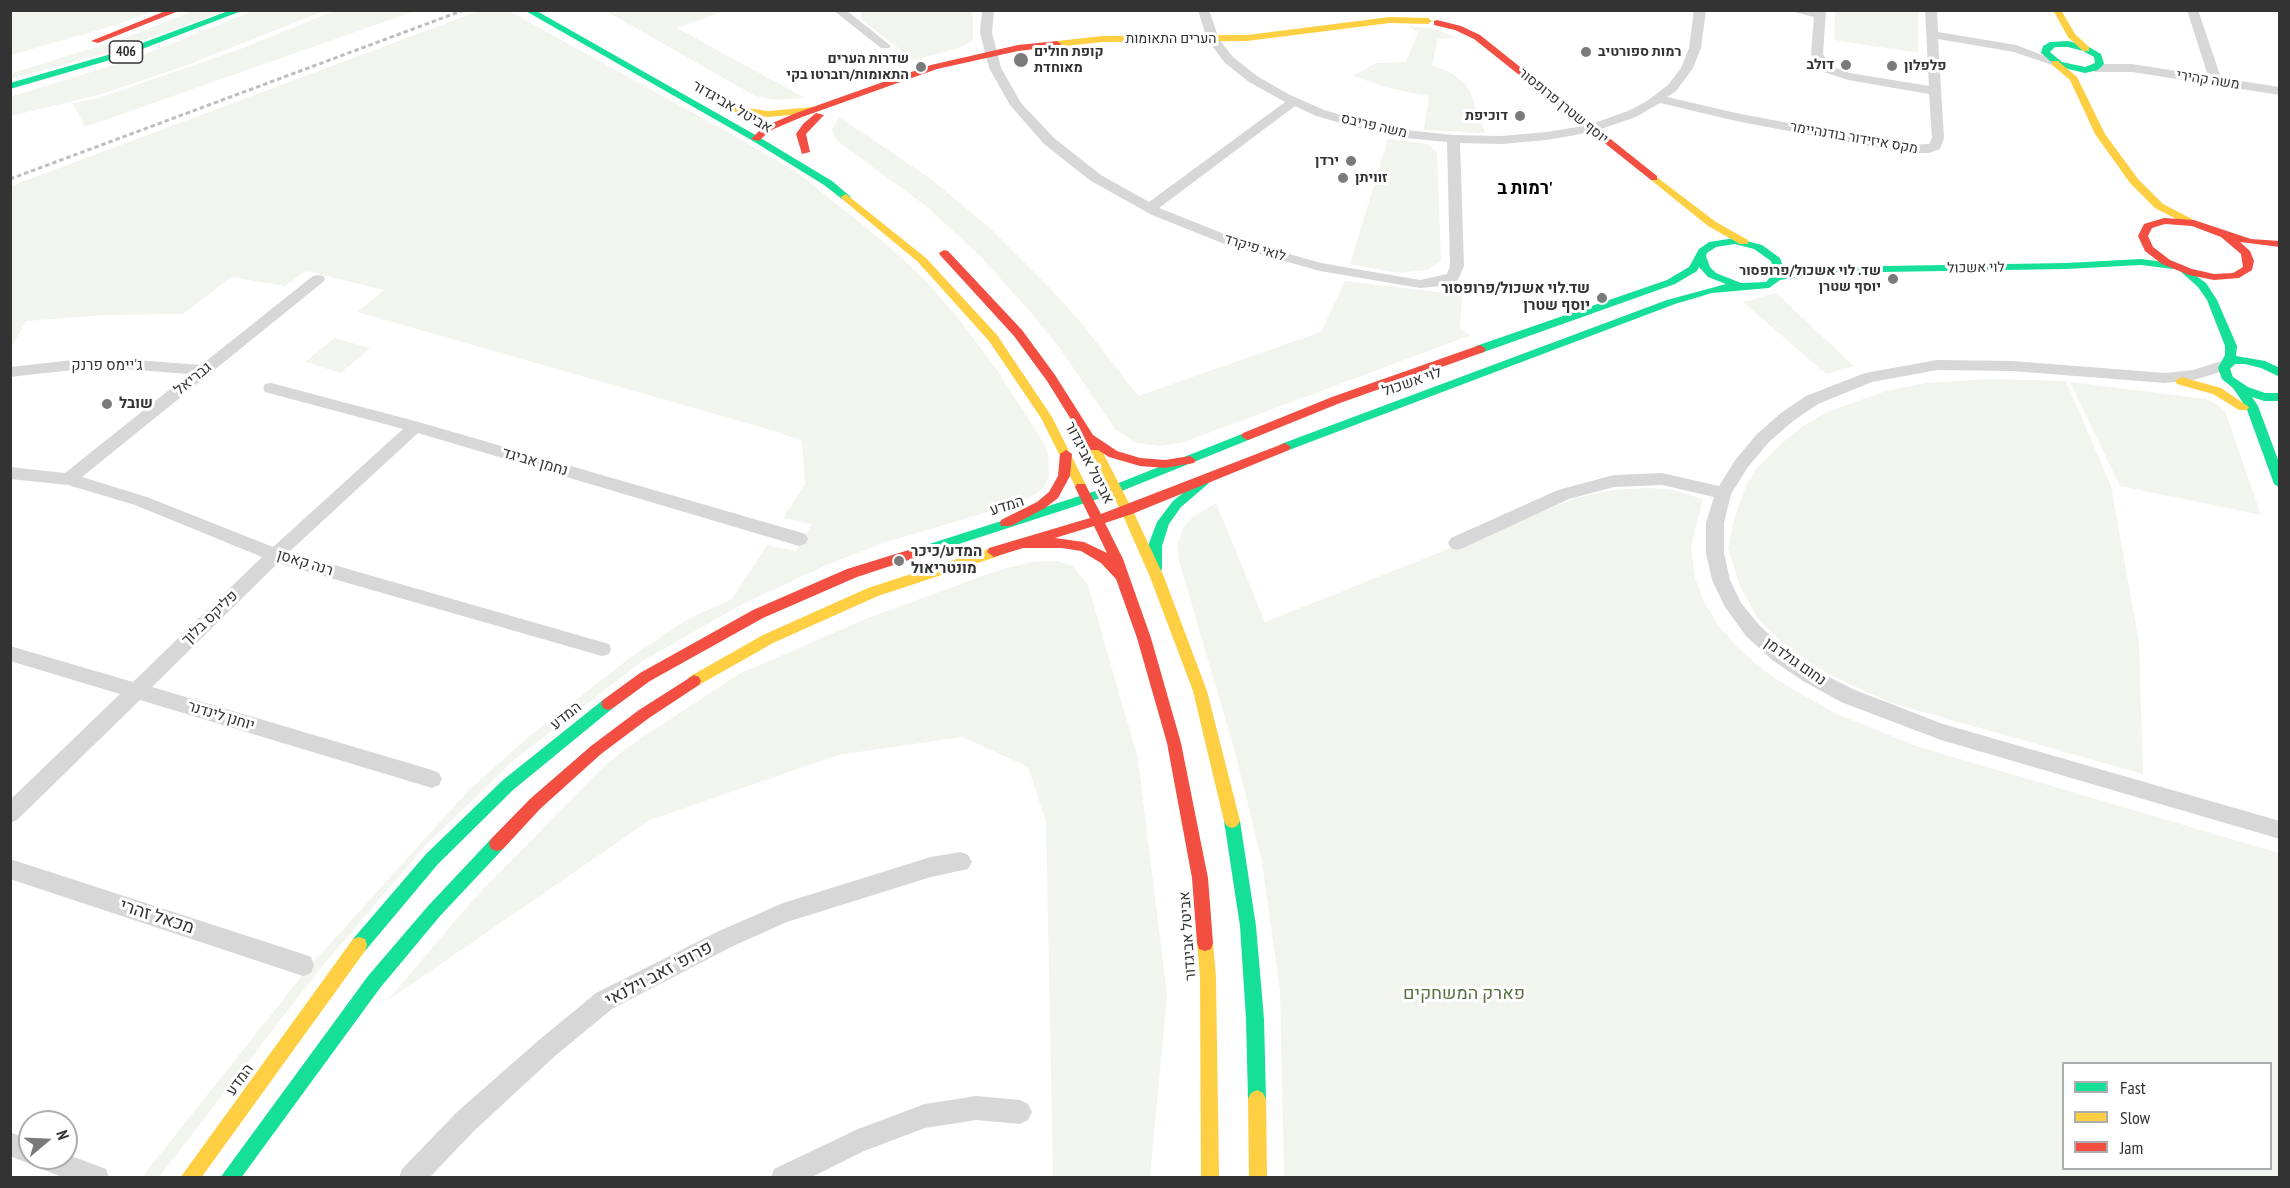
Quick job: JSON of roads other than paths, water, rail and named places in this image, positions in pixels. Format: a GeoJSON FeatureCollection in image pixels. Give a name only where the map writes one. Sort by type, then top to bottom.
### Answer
{"type":"FeatureCollection","features":[{"type":"Feature","properties":{"kind":"street","name":"406"},"geometry":{"type":"LineString","coordinates":[[77,47],[177,10]]}},
{"type":"Feature","properties":{"kind":"street","name":"406"},"geometry":{"type":"LineString","coordinates":[[10,86],[121,54],[240,10]]}},
{"type":"Feature","properties":{"kind":"street","name":"אביטל אביגדור"},"geometry":{"type":"LineString","coordinates":[[528,10],[810,155],[801,141],[801,134],[816,112]]}},
{"type":"Feature","properties":{"kind":"street"},"geometry":{"type":"LineString","coordinates":[[838,10],[885,46]]}},
{"type":"Feature","properties":{"kind":"street","name":"לואי פיקרד"},"geometry":{"type":"LineString","coordinates":[[988,10],[986,33],[995,68],[1016,105],[1049,141],[1096,178],[1150,208],[1232,242],[1320,267],[1420,284],[1441,282],[1453,277],[1457,266],[1453,139]]}},
{"type":"Feature","properties":{"kind":"street","name":"משה פריבס"},"geometry":{"type":"LineString","coordinates":[[1203,10],[1213,39],[1229,60],[1253,80],[1320,113],[1406,134],[1453,139],[1501,140],[1547,136],[1590,128],[1632,114],[1658,99],[1680,78],[1692,58],[1700,10]]}},
{"type":"Feature","properties":{"kind":"street"},"geometry":{"type":"LineString","coordinates":[[1386,20],[1407,10]]}},
{"type":"Feature","properties":{"kind":"street"},"geometry":{"type":"LineString","coordinates":[[1412,10],[1433,22],[1458,28],[1477,37]]}},
{"type":"Feature","properties":{"kind":"street"},"geometry":{"type":"LineString","coordinates":[[1792,10],[1820,13],[1817,54],[1825,68],[1848,76],[1935,91],[1931,10]]}},
{"type":"Feature","properties":{"kind":"street"},"geometry":{"type":"LineString","coordinates":[[2057,10],[2075,40],[2101,60],[2094,69],[2082,74],[2076,84]]}},
{"type":"Feature","properties":{"kind":"street"},"geometry":{"type":"LineString","coordinates":[[2192,10],[2216,81]]}},
{"type":"Feature","properties":{"kind":"street"},"geometry":{"type":"LineString","coordinates":[[1386,20],[1457,22],[1470,17],[1468,24],[1477,37]]}},
{"type":"Feature","properties":{"kind":"street","name":"הערים התאומות"},"geometry":{"type":"LineString","coordinates":[[766,134],[855,96],[934,67],[991,52],[1102,39],[1213,39],[1298,33],[1386,20]]}},
{"type":"Feature","properties":{"kind":"street"},"geometry":{"type":"LineString","coordinates":[[2065,26],[2061,38],[2044,51],[2069,73],[2100,134],[2124,169],[2145,194],[2168,212],[2194,223],[2251,242],[2280,244]]}},
{"type":"Feature","properties":{"kind":"street"},"geometry":{"type":"LineString","coordinates":[[1932,34],[2007,47],[2073,45],[2090,51]]}},
{"type":"Feature","properties":{"kind":"street","name":"יוסף שטרן פרופסור"},"geometry":{"type":"LineString","coordinates":[[1477,37],[1649,174]]}},
{"type":"Feature","properties":{"kind":"street"},"geometry":{"type":"LineString","coordinates":[[2007,47],[2076,69],[2094,69]]}},
{"type":"Feature","properties":{"kind":"street","name":"משה קהירי"},"geometry":{"type":"LineString","coordinates":[[2090,51],[2114,62],[2137,68],[2280,91]]}},
{"type":"Feature","properties":{"kind":"street","name":"משה קהירי"},"geometry":{"type":"LineString","coordinates":[[2094,69],[2137,68]]}},
{"type":"Feature","properties":{"kind":"street","name":"מקס איזידור בודנהיימר"},"geometry":{"type":"LineString","coordinates":[[1658,99],[1736,117],[1920,151],[1932,148],[1938,141],[1935,91]]}},
{"type":"Feature","properties":{"kind":"street"},"geometry":{"type":"LineString","coordinates":[[1150,208],[1294,101]]}},
{"type":"Feature","properties":{"kind":"street","name":"אביטל אביגדור"},"geometry":{"type":"LineString","coordinates":[[816,112],[768,114],[727,106],[766,134],[922,260],[993,338],[1025,383],[1066,454],[1099,520],[1125,581],[1174,743],[1200,878],[1208,977],[1210,1178]]}},
{"type":"Feature","properties":{"kind":"street"},"geometry":{"type":"LineString","coordinates":[[1649,174],[1715,226],[1768,253],[1778,264],[1780,271],[1778,277]]}},
{"type":"Feature","properties":{"kind":"street"},"geometry":{"type":"LineString","coordinates":[[1649,174],[1692,220],[1701,235],[1705,268],[1712,275],[1740,286]]}},
{"type":"Feature","properties":{"kind":"street"},"geometry":{"type":"LineString","coordinates":[[2145,194],[2154,212],[2152,224]]}},
{"type":"Feature","properties":{"kind":"street"},"geometry":{"type":"LineString","coordinates":[[2194,223],[2171,220],[2152,224],[2143,232],[2138,244],[2199,282],[2211,296],[2230,345],[2225,373],[2251,403],[2280,484]]}},
{"type":"Feature","properties":{"kind":"street"},"geometry":{"type":"LineString","coordinates":[[2218,231],[2243,248],[2250,261],[2248,268]]}},
{"type":"Feature","properties":{"kind":"street"},"geometry":{"type":"LineString","coordinates":[[1702,254],[1709,246],[1723,242],[1789,254]]}},
{"type":"Feature","properties":{"kind":"street","name":"אביטל אביגדור"},"geometry":{"type":"LineString","coordinates":[[936,246],[985,295],[1018,333],[1051,378],[1089,438],[1127,511],[1157,577],[1200,692],[1234,830],[1248,926],[1255,1019],[1258,1178]]}},
{"type":"Feature","properties":{"kind":"street","name":"לוי אשכול"},"geometry":{"type":"LineString","coordinates":[[1115,489],[1336,400],[1671,282],[1689,272],[1702,254]]}},
{"type":"Feature","properties":{"kind":"street","name":"לוי אשכול"},"geometry":{"type":"LineString","coordinates":[[1099,520],[1204,481],[1317,434],[1671,302],[1711,290],[1740,286],[1764,286],[1778,277],[1822,270],[2066,266],[2148,262],[2214,277],[2235,276]]}},
{"type":"Feature","properties":{"kind":"street"},"geometry":{"type":"LineString","coordinates":[[2262,264],[2248,268],[2229,280],[2226,294],[2245,343],[2277,371]]}},
{"type":"Feature","properties":{"kind":"street","name":"גבריאל"},"geometry":{"type":"LineString","coordinates":[[68,479],[318,279]]}},
{"type":"Feature","properties":{"kind":"street"},"geometry":{"type":"LineString","coordinates":[[2226,364],[2245,360],[2277,371]]}},
{"type":"Feature","properties":{"kind":"street","name":"ג'יימס פרנק"},"geometry":{"type":"LineString","coordinates":[[10,372],[74,365],[124,364],[204,370]]}},
{"type":"Feature","properties":{"kind":"street","name":"נחום גולדמן"},"geometry":{"type":"LineString","coordinates":[[2237,386],[2157,377],[1973,364],[1903,369],[1870,376],[1812,400],[1787,417],[1751,452],[1723,493],[1715,524],[1715,543],[1721,580],[1734,607],[1753,631],[1779,655],[1810,676],[1848,696],[1941,732],[2276,828]]}},
{"type":"Feature","properties":{"kind":"street","name":"נחום גולדמן"},"geometry":{"type":"LineString","coordinates":[[2157,377],[2194,375],[2226,364]]}},
{"type":"Feature","properties":{"kind":"street"},"geometry":{"type":"LineString","coordinates":[[2181,381],[2207,387],[2233,399],[2251,414],[2261,429]]}},
{"type":"Feature","properties":{"kind":"street"},"geometry":{"type":"LineString","coordinates":[[2237,386],[2259,396],[2279,398]]}},
{"type":"Feature","properties":{"kind":"street","name":"נחמן אביגד"},"geometry":{"type":"LineString","coordinates":[[271,388],[415,427],[799,539]]}},
{"type":"Feature","properties":{"kind":"street"},"geometry":{"type":"LineString","coordinates":[[2273,412],[2272,404],[2279,398]]}},
{"type":"Feature","properties":{"kind":"street","name":"פליקס בלוך"},"geometry":{"type":"LineString","coordinates":[[10,814],[275,555],[415,427]]}},
{"type":"Feature","properties":{"kind":"street"},"geometry":{"type":"LineString","coordinates":[[1089,438],[1113,454],[1133,461],[1165,464],[1190,460]]}},
{"type":"Feature","properties":{"kind":"street"},"geometry":{"type":"LineString","coordinates":[[1006,524],[1036,508],[1054,495],[1064,477],[1066,454]]}},
{"type":"Feature","properties":{"kind":"street","name":"רנה קאסן"},"geometry":{"type":"LineString","coordinates":[[10,473],[68,479],[141,501],[275,555],[602,649]]}},
{"type":"Feature","properties":{"kind":"street"},"geometry":{"type":"LineString","coordinates":[[1457,543],[1564,494],[1614,481],[1662,479],[1723,493]]}},
{"type":"Feature","properties":{"kind":"street"},"geometry":{"type":"LineString","coordinates":[[1157,577],[1154,558],[1160,527],[1177,504],[1204,481]]}},
{"type":"Feature","properties":{"kind":"street","name":"המדע"},"geometry":{"type":"LineString","coordinates":[[189,1178],[347,960],[432,859],[508,785],[583,722],[645,677],[758,615],[852,573],[1115,489]]}},
{"type":"Feature","properties":{"kind":"street"},"geometry":{"type":"LineString","coordinates":[[229,1178],[375,982],[434,910],[535,804],[596,750],[644,714],[705,674],[777,634],[873,592],[1099,520]]}},
{"type":"Feature","properties":{"kind":"street"},"geometry":{"type":"LineString","coordinates":[[1021,543],[1062,543],[1084,547],[1106,559],[1125,581]]}},
{"type":"Feature","properties":{"kind":"street","name":"יוחנן לינדנר"},"geometry":{"type":"LineString","coordinates":[[10,653],[432,779]]}},
{"type":"Feature","properties":{"kind":"street","name":"פרופ' זאב וילנאי"},"geometry":{"type":"LineString","coordinates":[[411,1178],[474,1114],[547,1048],[604,1001],[724,939],[783,913],[931,867],[961,862]]}},
{"type":"Feature","properties":{"kind":"street","name":"מכאל זהרי"},"geometry":{"type":"LineString","coordinates":[[10,870],[303,965]]}},
{"type":"Feature","properties":{"kind":"street"},"geometry":{"type":"LineString","coordinates":[[783,1178],[858,1141],[925,1116],[976,1108],[1020,1112]]}},
{"type":"Feature","properties":{"kind":"street"},"geometry":{"type":"LineString","coordinates":[[77,1170],[97,1178]]}},
{"type":"Feature","properties":{"kind":"railway"},"geometry":{"type":"LineString","coordinates":[[10,179],[464,10]]}},
{"type":"Feature","properties":{"kind":"place","name":"רמות ספורטיב"},"geometry":{"type":"Point","coordinates":[1586,52]}},
{"type":"Feature","properties":{"kind":"place","name":"קופת חולים מאוחדת"},"geometry":{"type":"Point","coordinates":[1021,60]}},
{"type":"Feature","properties":{"kind":"place","name":"דולב"},"geometry":{"type":"Point","coordinates":[1846,65]}},
{"type":"Feature","properties":{"kind":"place","name":"פלפלון"},"geometry":{"type":"Point","coordinates":[1892,66]}},
{"type":"Feature","properties":{"kind":"place","name":"שדרות הערים התאומות/רוברטו בקי"},"geometry":{"type":"Point","coordinates":[921,67]}},
{"type":"Feature","properties":{"kind":"place","name":"דוכיפת"},"geometry":{"type":"Point","coordinates":[1520,116]}},
{"type":"Feature","properties":{"kind":"place","name":"ירדן"},"geometry":{"type":"Point","coordinates":[1351,161]}},
{"type":"Feature","properties":{"kind":"place","name":"זוויתן"},"geometry":{"type":"Point","coordinates":[1343,178]}},
{"type":"Feature","properties":{"kind":"place","name":"שד. לוי אשכול/פרופסור יוסף שטרן"},"geometry":{"type":"Point","coordinates":[1893,279]}},
{"type":"Feature","properties":{"kind":"place","name":"שד.לוי אשכול/פרופסור יוסף שטרן"},"geometry":{"type":"Point","coordinates":[1602,298]}},
{"type":"Feature","properties":{"kind":"place","name":"שובל"},"geometry":{"type":"Point","coordinates":[107,404]}},
{"type":"Feature","properties":{"kind":"place","name":"המדע/כיכר מונטריאול"},"geometry":{"type":"Point","coordinates":[899,561]}},
{"type":"Feature","properties":{"kind":"district","name":"רמות ב'"},"geometry":{"type":"Point","coordinates":[1525,189]}},
{"type":"Feature","properties":{"kind":"park label","name":"פארק המשחקים"},"geometry":{"type":"Point","coordinates":[1464,994]}}]}
